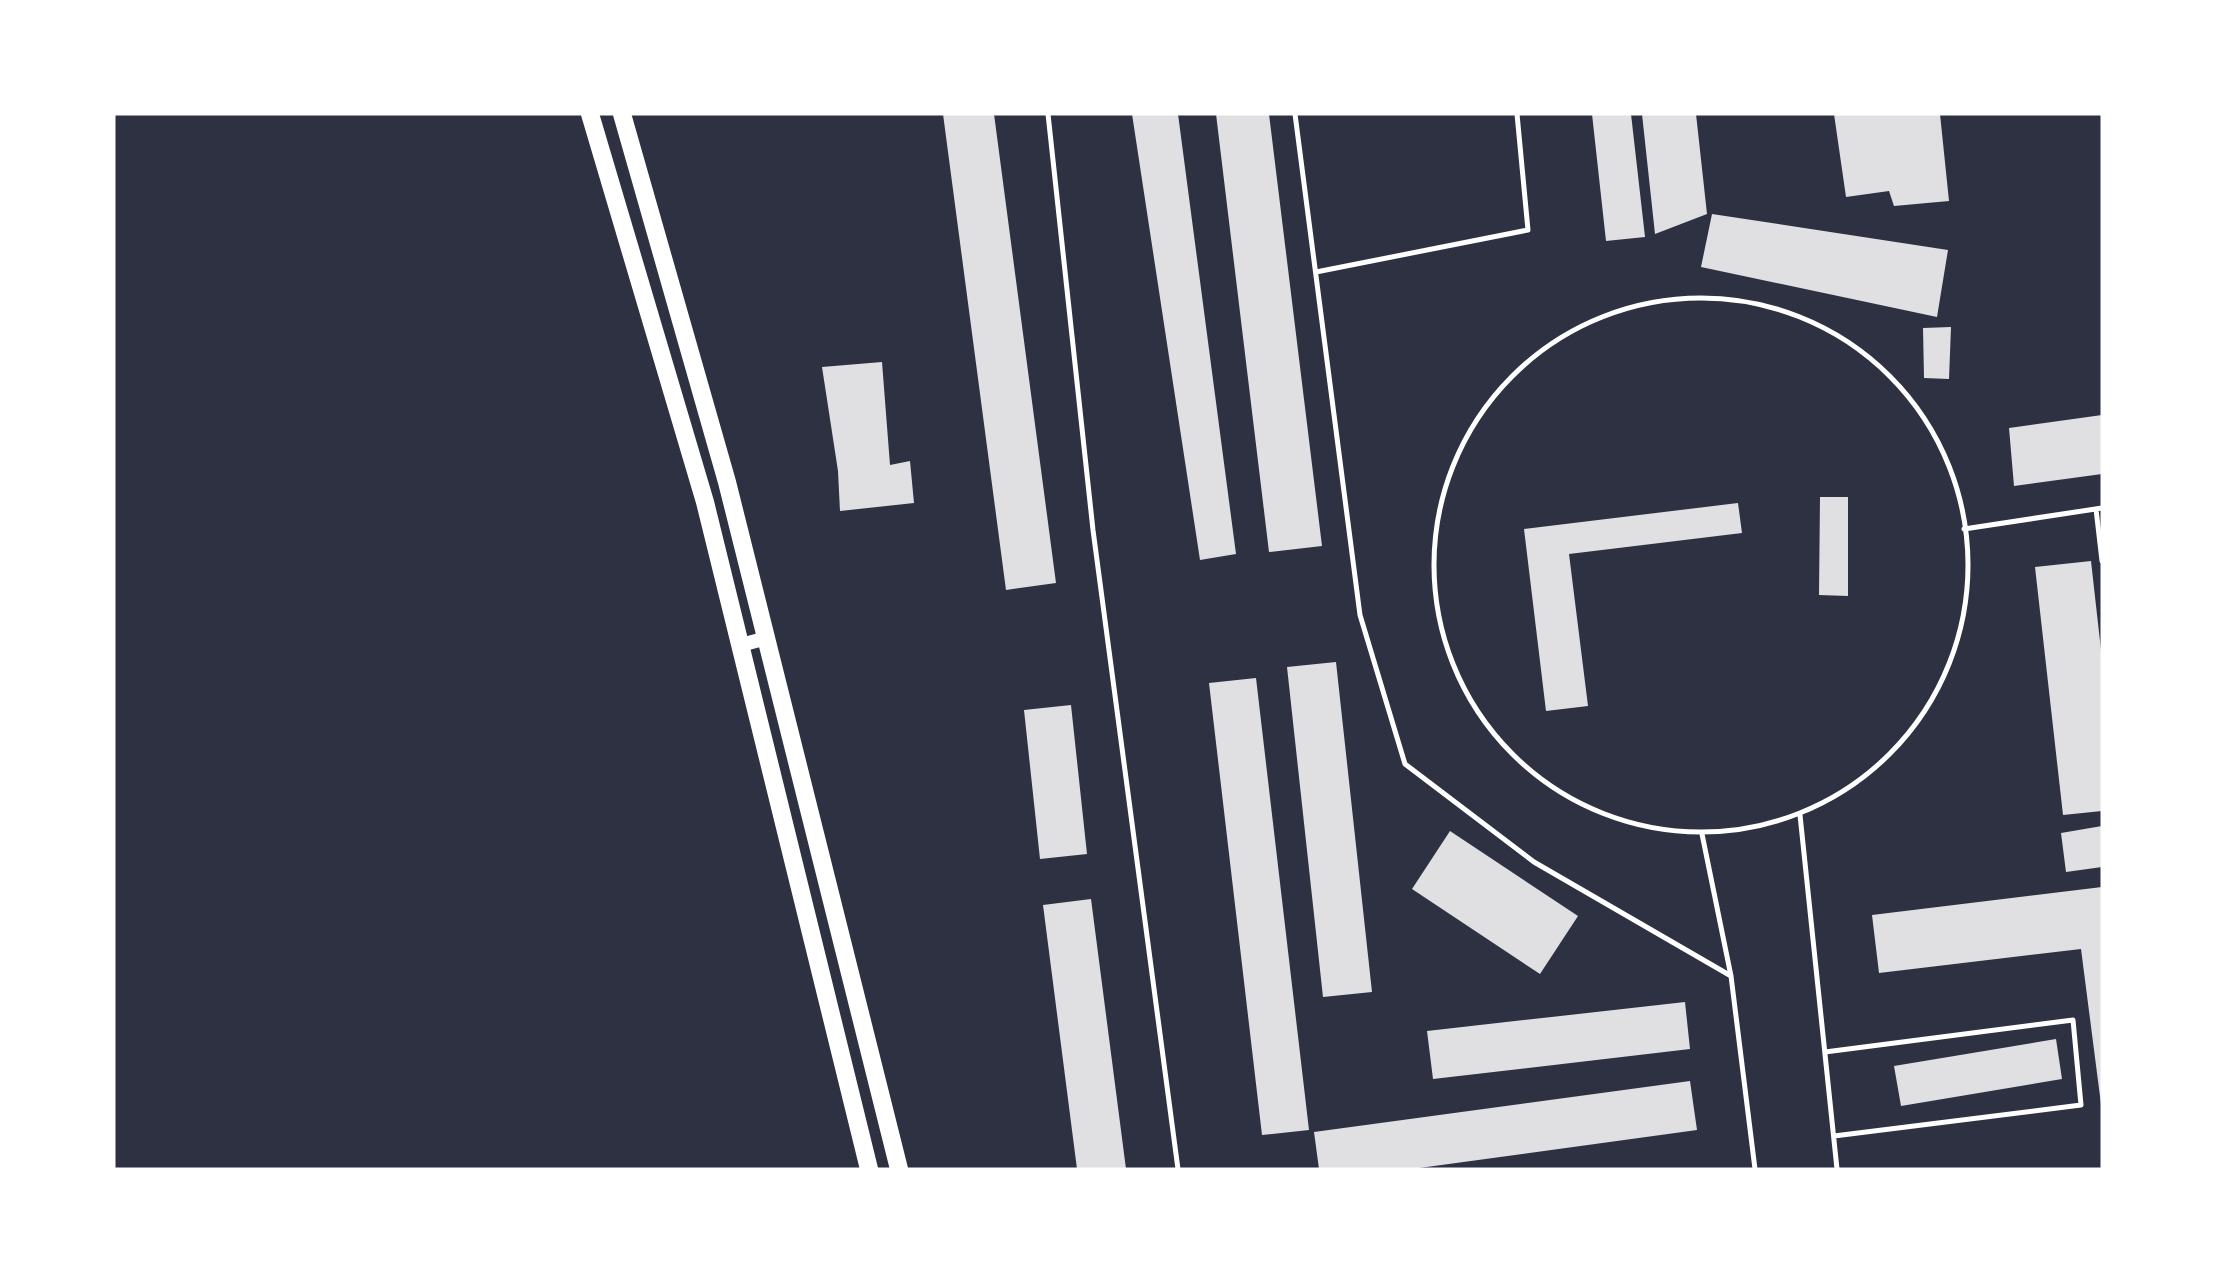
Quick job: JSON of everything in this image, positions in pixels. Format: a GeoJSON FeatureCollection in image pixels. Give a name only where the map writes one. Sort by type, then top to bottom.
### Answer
{"type":"FeatureCollection","features":[{"type":"Feature","properties":{"kind":"main road"},"geometry":{"type":"LineString","coordinates":[[590,114],[705,502],[869,1169]]}},
{"type":"Feature","properties":{"kind":"main road"},"geometry":{"type":"LineString","coordinates":[[622,114],[727,482],[899,1169]]}},
{"type":"Feature","properties":{"kind":"main road"},"geometry":{"type":"LineString","coordinates":[[741,645],[766,638]]}},
{"type":"Feature","properties":{"kind":"lane"},"geometry":{"type":"LineString","coordinates":[[1048,114],[1093,530],[1178,1169]]}},
{"type":"Feature","properties":{"kind":"lane"},"geometry":{"type":"LineString","coordinates":[[1296,114],[1360,615],[1405,764],[1534,862],[1731,976]]}},
{"type":"Feature","properties":{"kind":"lane"},"geometry":{"type":"LineString","coordinates":[[1316,272],[1528,230],[1517,114]]}},
{"type":"Feature","properties":{"kind":"lane"},"geometry":{"type":"LineString","coordinates":[[1715,297],[1780,309],[1840,336],[1891,377],[1931,429],[1957,490],[1968,555],[1962,621],[1941,683],[1906,738],[1858,783],[1800,815],[1752,829],[1702,834],[1637,826],[1575,802],[1522,764],[1479,714],[1450,655],[1435,591],[1437,525],[1454,461],[1487,404],[1532,357],[1588,322],[1650,301],[1715,297]]}},
{"type":"Feature","properties":{"kind":"lane"},"geometry":{"type":"LineString","coordinates":[[1964,529],[2099,509],[2102,561]]}},
{"type":"Feature","properties":{"kind":"lane"},"geometry":{"type":"LineString","coordinates":[[1800,815],[1837,1169]]}},
{"type":"Feature","properties":{"kind":"lane"},"geometry":{"type":"LineString","coordinates":[[1702,834],[1731,976],[1755,1169]]}},
{"type":"Feature","properties":{"kind":"lane"},"geometry":{"type":"LineString","coordinates":[[1825,1052],[2073,1020],[2081,1105],[1834,1136]]}},
{"type":"Feature","properties":{"kind":"building"},"geometry":{"type":"Polygon","coordinates":[[[943,114],[994,114],[1056,583],[1006,590],[943,114]]]}},
{"type":"Feature","properties":{"kind":"building"},"geometry":{"type":"Polygon","coordinates":[[[1132,114],[1178,114],[1236,554],[1200,560],[1132,114]]]}},
{"type":"Feature","properties":{"kind":"building"},"geometry":{"type":"Polygon","coordinates":[[[1216,114],[1269,114],[1322,546],[1269,552],[1216,114]]]}},
{"type":"Feature","properties":{"kind":"building"},"geometry":{"type":"Polygon","coordinates":[[[1592,114],[1631,114],[1645,237],[1606,241],[1592,114]]]}},
{"type":"Feature","properties":{"kind":"building"},"geometry":{"type":"Polygon","coordinates":[[[1642,114],[1696,114],[1707,214],[1655,234],[1642,114]]]}},
{"type":"Feature","properties":{"kind":"building"},"geometry":{"type":"Polygon","coordinates":[[[1834,114],[1940,114],[1949,201],[1894,206],[1889,191],[1846,197],[1834,114]]]}},
{"type":"Feature","properties":{"kind":"building"},"geometry":{"type":"Polygon","coordinates":[[[1712,214],[1948,250],[1937,317],[1701,267],[1712,214]]]}},
{"type":"Feature","properties":{"kind":"building"},"geometry":{"type":"Polygon","coordinates":[[[1951,327],[1949,379],[1924,378],[1923,328],[1951,327]]]}},
{"type":"Feature","properties":{"kind":"building"},"geometry":{"type":"Polygon","coordinates":[[[882,362],[890,465],[910,461],[914,503],[840,511],[838,471],[822,367],[882,362]]]}},
{"type":"Feature","properties":{"kind":"building"},"geometry":{"type":"Polygon","coordinates":[[[2102,415],[2102,474],[2014,486],[2009,428],[2102,415]]]}},
{"type":"Feature","properties":{"kind":"building"},"geometry":{"type":"Polygon","coordinates":[[[1820,497],[1848,497],[1848,596],[1819,595],[1820,497]]]}},
{"type":"Feature","properties":{"kind":"building"},"geometry":{"type":"Polygon","coordinates":[[[1738,503],[1742,533],[1569,554],[1588,706],[1546,711],[1524,529],[1738,503]]]}},
{"type":"Feature","properties":{"kind":"building"},"geometry":{"type":"Polygon","coordinates":[[[2091,561],[2102,659],[2102,811],[2063,815],[2035,567],[2091,561]]]}},
{"type":"Feature","properties":{"kind":"building"},"geometry":{"type":"Polygon","coordinates":[[[1336,662],[1372,992],[1323,997],[1287,667],[1336,662]]]}},
{"type":"Feature","properties":{"kind":"building"},"geometry":{"type":"Polygon","coordinates":[[[1256,678],[1309,1130],[1262,1135],[1209,683],[1256,678]]]}},
{"type":"Feature","properties":{"kind":"building"},"geometry":{"type":"Polygon","coordinates":[[[1071,705],[1087,854],[1040,859],[1024,710],[1071,705]]]}},
{"type":"Feature","properties":{"kind":"building"},"geometry":{"type":"Polygon","coordinates":[[[2102,826],[2102,867],[2066,872],[2061,833],[2102,826]]]}},
{"type":"Feature","properties":{"kind":"building"},"geometry":{"type":"Polygon","coordinates":[[[1450,831],[1578,916],[1540,974],[1412,889],[1450,831]]]}},
{"type":"Feature","properties":{"kind":"building"},"geometry":{"type":"Polygon","coordinates":[[[2102,887],[2101,1104],[2081,949],[1879,973],[1872,915],[2102,887]]]}},
{"type":"Feature","properties":{"kind":"building"},"geometry":{"type":"Polygon","coordinates":[[[1091,899],[1126,1169],[1077,1169],[1043,905],[1091,899]]]}},
{"type":"Feature","properties":{"kind":"building"},"geometry":{"type":"Polygon","coordinates":[[[1685,1002],[1690,1049],[1433,1079],[1427,1031],[1685,1002]]]}},
{"type":"Feature","properties":{"kind":"building"},"geometry":{"type":"Polygon","coordinates":[[[2056,1039],[2062,1079],[1901,1106],[1894,1066],[2056,1039]]]}},
{"type":"Feature","properties":{"kind":"building"},"geometry":{"type":"Polygon","coordinates":[[[1690,1081],[1697,1130],[1412,1169],[1319,1169],[1314,1132],[1690,1081]]]}}]}
